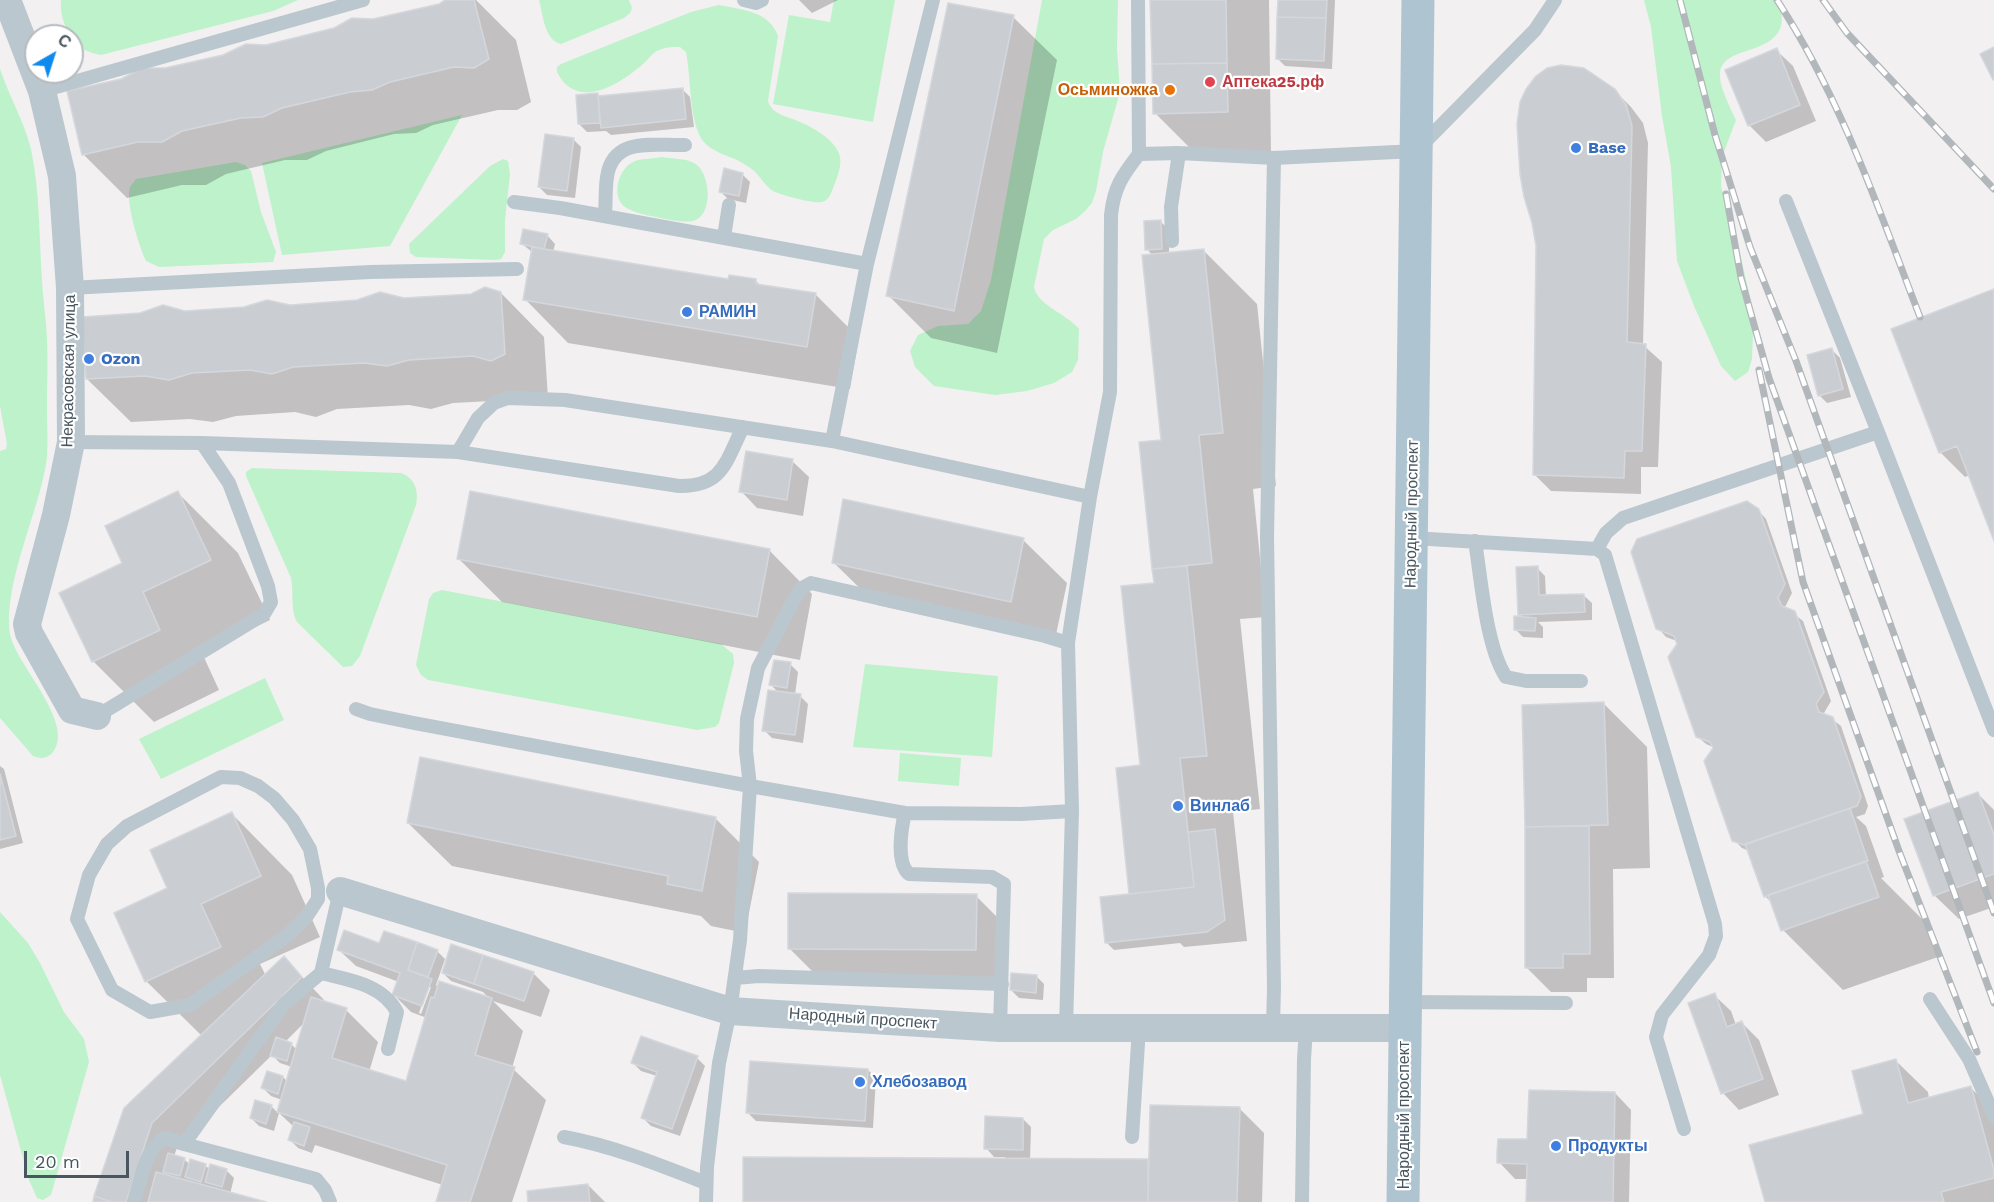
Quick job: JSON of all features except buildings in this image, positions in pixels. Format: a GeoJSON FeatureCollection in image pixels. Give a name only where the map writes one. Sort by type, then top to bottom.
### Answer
{"type":"FeatureCollection","features":[{"type":"Feature","properties":{"kind":"main road","name":"Народный проспект"},"geometry":{"type":"LineString","coordinates":[[1403,1202],[1418,0]]}},
{"type":"Feature","properties":{"kind":"street","name":"Некрасовская улица"},"geometry":{"type":"LineString","coordinates":[[7,0],[42,92],[62,176],[70,288],[71,442],[56,515],[27,624],[28,633],[72,710],[97,716]]}},
{"type":"Feature","properties":{"kind":"street","name":"Народный проспект"},"geometry":{"type":"LineString","coordinates":[[329,890],[401,909],[451,927],[730,1011],[1000,1028],[1306,1029],[1404,1015]]}},
{"type":"Feature","properties":{"kind":"lane"},"geometry":{"type":"LineString","coordinates":[[42,92],[363,0]]}},
{"type":"Feature","properties":{"kind":"lane"},"geometry":{"type":"LineString","coordinates":[[744,0],[756,3],[762,0]]}},
{"type":"Feature","properties":{"kind":"lane"},"geometry":{"type":"LineString","coordinates":[[832,441],[867,264],[933,0]]}},
{"type":"Feature","properties":{"kind":"lane"},"geometry":{"type":"LineString","coordinates":[[1066,1028],[1072,811],[1068,643],[1090,497],[1110,392],[1113,195],[1126,170],[1140,154],[1138,0]]}},
{"type":"Feature","properties":{"kind":"lane"},"geometry":{"type":"LineString","coordinates":[[1140,154],[1179,153],[1274,158],[1416,152],[1535,30],[1556,0]]}},
{"type":"Feature","properties":{"kind":"lane"},"geometry":{"type":"LineString","coordinates":[[605,216],[607,177],[610,166],[620,151],[632,146],[685,146]]}},
{"type":"Feature","properties":{"kind":"lane"},"geometry":{"type":"LineString","coordinates":[[1172,241],[1172,207],[1179,153]]}},
{"type":"Feature","properties":{"kind":"lane"},"geometry":{"type":"LineString","coordinates":[[1273,1028],[1267,537],[1274,158]]}},
{"type":"Feature","properties":{"kind":"lane"},"geometry":{"type":"LineString","coordinates":[[1786,201],[1994,730]]}},
{"type":"Feature","properties":{"kind":"lane"},"geometry":{"type":"LineString","coordinates":[[514,202],[605,216],[867,264]]}},
{"type":"Feature","properties":{"kind":"lane"},"geometry":{"type":"LineString","coordinates":[[724,237],[729,205]]}},
{"type":"Feature","properties":{"kind":"lane"},"geometry":{"type":"LineString","coordinates":[[70,288],[370,272],[517,269]]}},
{"type":"Feature","properties":{"kind":"lane"},"geometry":{"type":"LineString","coordinates":[[458,452],[478,418],[494,403],[508,398],[565,400],[832,441],[1090,497]]}},
{"type":"Feature","properties":{"kind":"lane"},"geometry":{"type":"LineString","coordinates":[[71,442],[202,443],[458,452],[679,486],[695,486],[706,483],[722,470],[743,428]]}},
{"type":"Feature","properties":{"kind":"lane"},"geometry":{"type":"LineString","coordinates":[[1597,549],[1606,533],[1623,518],[1878,432]]}},
{"type":"Feature","properties":{"kind":"lane"},"geometry":{"type":"LineString","coordinates":[[97,716],[264,614],[271,602],[268,586],[229,483],[202,443]]}},
{"type":"Feature","properties":{"kind":"lane"},"geometry":{"type":"LineString","coordinates":[[1412,538],[1597,549],[1605,555],[1715,924],[1716,936],[1709,955],[1662,1015],[1656,1037],[1684,1129]]}},
{"type":"Feature","properties":{"kind":"lane"},"geometry":{"type":"LineString","coordinates":[[1475,541],[1491,634],[1497,660],[1506,677],[1526,681],[1581,681]]}},
{"type":"Feature","properties":{"kind":"lane"},"geometry":{"type":"LineString","coordinates":[[706,1202],[718,1063],[730,1011],[740,940],[750,786],[746,751],[747,719],[758,668],[795,598],[802,588],[811,583],[1034,633],[1068,643]]}},
{"type":"Feature","properties":{"kind":"lane"},"geometry":{"type":"LineString","coordinates":[[357,709],[414,723],[905,813],[1072,811]]}},
{"type":"Feature","properties":{"kind":"lane"},"geometry":{"type":"LineString","coordinates":[[184,1144],[284,1004],[321,973],[329,890],[310,849],[293,820],[274,798],[258,786],[240,778],[221,777],[127,826],[107,844],[89,875],[77,919],[112,990],[150,1012],[190,1005],[288,934],[307,916],[318,898],[329,890]]}},
{"type":"Feature","properties":{"kind":"lane"},"geometry":{"type":"LineString","coordinates":[[905,813],[901,830],[902,862],[909,874],[992,877],[1004,884],[1000,1028]]}},
{"type":"Feature","properties":{"kind":"lane"},"geometry":{"type":"LineString","coordinates":[[321,973],[368,985],[392,1003],[397,1012],[388,1049]]}},
{"type":"Feature","properties":{"kind":"lane"},"geometry":{"type":"LineString","coordinates":[[735,978],[759,976],[1002,984]]}},
{"type":"Feature","properties":{"kind":"lane"},"geometry":{"type":"LineString","coordinates":[[1930,999],[1969,1059],[1994,1116]]}},
{"type":"Feature","properties":{"kind":"lane"},"geometry":{"type":"LineString","coordinates":[[1404,1015],[1566,1003]]}},
{"type":"Feature","properties":{"kind":"lane"},"geometry":{"type":"LineString","coordinates":[[1132,1137],[1139,1028]]}},
{"type":"Feature","properties":{"kind":"lane"},"geometry":{"type":"LineString","coordinates":[[1302,1202],[1306,1029]]}},
{"type":"Feature","properties":{"kind":"lane"},"geometry":{"type":"LineString","coordinates":[[564,1137],[582,1140],[706,1183]]}},
{"type":"Feature","properties":{"kind":"lane"},"geometry":{"type":"LineString","coordinates":[[134,1202],[150,1151],[157,1142],[165,1138],[316,1179],[325,1190],[330,1202]]}},
{"type":"Feature","properties":{"kind":"green space"},"geometry":{"type":"Polygon","coordinates":[[[61,0],[298,0],[273,11],[101,55],[84,49],[84,24],[65,24],[61,0]]]}},
{"type":"Feature","properties":{"kind":"green space"},"geometry":{"type":"Polygon","coordinates":[[[539,0],[629,0],[632,8],[624,18],[561,44],[555,42],[548,32],[539,0]]]}},
{"type":"Feature","properties":{"kind":"green space"},"geometry":{"type":"Polygon","coordinates":[[[834,0],[895,0],[873,122],[773,104],[789,15],[830,22],[834,0]]]}},
{"type":"Feature","properties":{"kind":"green space"},"geometry":{"type":"Polygon","coordinates":[[[1042,0],[1118,0],[1117,49],[1120,92],[1103,152],[1096,191],[1092,203],[1085,211],[1076,219],[1053,230],[1044,239],[1034,287],[1036,293],[1046,304],[1079,329],[1078,360],[1072,372],[1054,383],[1027,391],[995,395],[934,386],[915,367],[910,351],[918,335],[938,326],[968,324],[981,311],[991,280],[1042,0]]]}},
{"type":"Feature","properties":{"kind":"green space"},"geometry":{"type":"Polygon","coordinates":[[[1644,0],[1779,0],[1780,3],[1782,23],[1775,36],[1767,43],[1728,59],[1722,66],[1720,76],[1736,120],[1722,157],[1721,187],[1732,219],[1750,297],[1753,332],[1752,359],[1748,372],[1735,381],[1721,366],[1677,261],[1671,167],[1651,27],[1644,0]]]}},
{"type":"Feature","properties":{"kind":"green space"},"geometry":{"type":"Polygon","coordinates":[[[719,5],[754,13],[768,21],[774,28],[778,36],[768,101],[777,113],[818,131],[838,151],[839,169],[828,199],[818,202],[773,191],[751,168],[715,151],[703,141],[695,122],[686,52],[680,47],[657,51],[634,72],[611,86],[599,90],[587,92],[576,90],[565,84],[557,72],[557,67],[561,64],[691,12],[719,5]]]}},
{"type":"Feature","properties":{"kind":"green space"},"geometry":{"type":"Polygon","coordinates":[[[0,69],[24,128],[34,165],[47,332],[47,457],[16,572],[9,618],[11,638],[16,650],[43,695],[57,726],[58,740],[53,752],[44,758],[33,756],[0,718],[0,451],[6,449],[7,444],[0,406],[0,69]]]}},
{"type":"Feature","properties":{"kind":"green space"},"geometry":{"type":"Polygon","coordinates":[[[462,115],[390,246],[282,255],[262,163],[462,115]]]}},
{"type":"Feature","properties":{"kind":"green space"},"geometry":{"type":"Polygon","coordinates":[[[662,157],[694,163],[704,175],[707,184],[707,203],[700,217],[693,221],[670,220],[636,212],[620,202],[618,182],[629,164],[641,159],[662,157]]]}},
{"type":"Feature","properties":{"kind":"green space"},"geometry":{"type":"Polygon","coordinates":[[[503,159],[508,161],[510,174],[505,220],[505,252],[501,259],[416,257],[410,253],[409,244],[490,166],[503,159]]]}},
{"type":"Feature","properties":{"kind":"green space"},"geometry":{"type":"Polygon","coordinates":[[[236,162],[245,165],[251,171],[261,212],[276,252],[273,262],[159,267],[146,261],[129,203],[130,187],[136,179],[236,162]]]}},
{"type":"Feature","properties":{"kind":"green space"},"geometry":{"type":"Polygon","coordinates":[[[252,468],[401,473],[413,482],[417,495],[416,505],[360,656],[352,666],[343,667],[297,622],[291,578],[246,476],[246,472],[252,468]]]}},
{"type":"Feature","properties":{"kind":"green space"},"geometry":{"type":"Polygon","coordinates":[[[442,590],[721,644],[733,654],[734,663],[719,723],[715,727],[697,730],[428,680],[421,675],[416,665],[429,599],[433,593],[442,590]]]}},
{"type":"Feature","properties":{"kind":"green space"},"geometry":{"type":"Polygon","coordinates":[[[865,664],[998,676],[992,757],[853,747],[865,664]]]}},
{"type":"Feature","properties":{"kind":"green space"},"geometry":{"type":"Polygon","coordinates":[[[265,678],[284,720],[161,779],[139,739],[265,678]]]}},
{"type":"Feature","properties":{"kind":"green space"},"geometry":{"type":"Polygon","coordinates":[[[900,753],[961,758],[959,786],[898,781],[900,753]]]}},
{"type":"Feature","properties":{"kind":"green space"},"geometry":{"type":"Polygon","coordinates":[[[0,912],[28,943],[40,963],[64,1012],[84,1039],[89,1062],[51,1195],[43,1200],[37,1198],[29,1180],[0,1075],[0,912]]]}},
{"type":"Feature","properties":{"kind":"railway"},"geometry":{"type":"LineString","coordinates":[[1680,0],[1715,135],[1750,247],[1796,361],[1994,913]]}},
{"type":"Feature","properties":{"kind":"railway"},"geometry":{"type":"LineString","coordinates":[[1777,0],[1800,37],[1840,115],[1920,317]]}},
{"type":"Feature","properties":{"kind":"railway"},"geometry":{"type":"LineString","coordinates":[[1823,0],[1847,33],[1994,189]]}},
{"type":"Feature","properties":{"kind":"railway"},"geometry":{"type":"LineString","coordinates":[[1726,194],[1741,278],[1769,378],[1994,1003]]}},
{"type":"Feature","properties":{"kind":"railway"},"geometry":{"type":"LineString","coordinates":[[1759,370],[1803,582],[1899,851],[1977,1052]]}},
{"type":"Feature","properties":{"kind":"place","name":"Аптека25.рф"},"geometry":{"type":"Point","coordinates":[1210,82]}},
{"type":"Feature","properties":{"kind":"place","name":"Осьминожка"},"geometry":{"type":"Point","coordinates":[1170,90]}},
{"type":"Feature","properties":{"kind":"place","name":"Base"},"geometry":{"type":"Point","coordinates":[1576,148]}},
{"type":"Feature","properties":{"kind":"place","name":"РАМИН"},"geometry":{"type":"Point","coordinates":[687,312]}},
{"type":"Feature","properties":{"kind":"place","name":"Ozon"},"geometry":{"type":"Point","coordinates":[89,359]}},
{"type":"Feature","properties":{"kind":"place","name":"Винлаб"},"geometry":{"type":"Point","coordinates":[1178,806]}},
{"type":"Feature","properties":{"kind":"place","name":"Хлебозавод"},"geometry":{"type":"Point","coordinates":[860,1082]}},
{"type":"Feature","properties":{"kind":"place","name":"Продукты"},"geometry":{"type":"Point","coordinates":[1556,1146]}}]}
